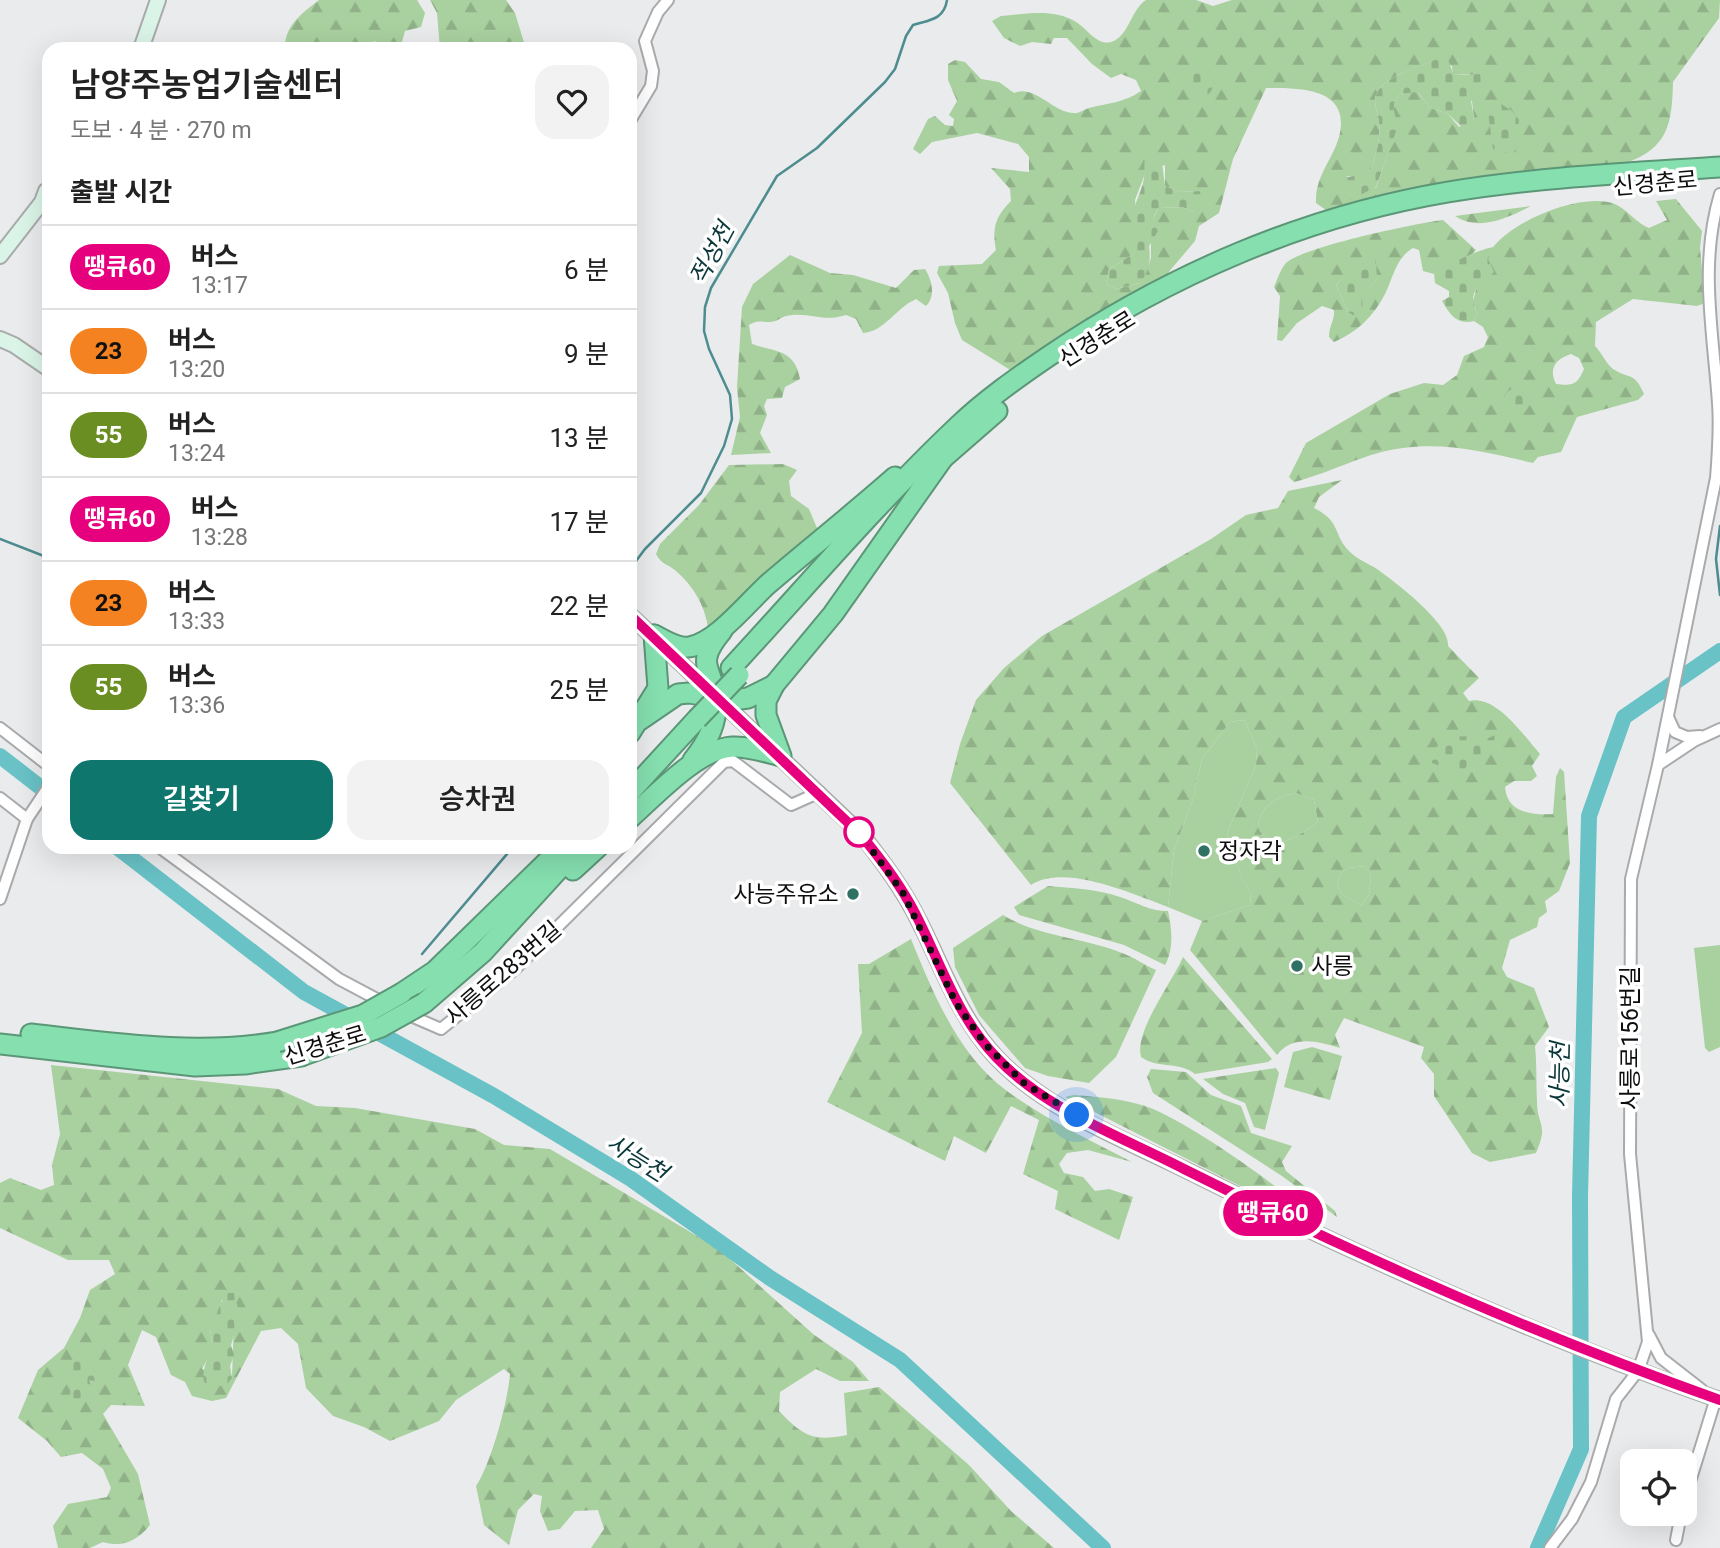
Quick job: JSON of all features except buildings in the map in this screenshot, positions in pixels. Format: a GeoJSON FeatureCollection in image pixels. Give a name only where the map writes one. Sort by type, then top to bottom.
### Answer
{"type":"FeatureCollection","features":[{"type":"Feature","properties":{"kind":"highway","name":"신경춘로"},"geometry":{"type":"LineString","coordinates":[[637,767],[693,715],[943,458],[1003,405],[1063,359],[1129,318],[1218,271],[1281,246],[1402,210],[1720,167]]}},
{"type":"Feature","properties":{"kind":"highway","name":"신경춘로"},"geometry":{"type":"LineString","coordinates":[[735,672],[958,426],[1023,374],[1082,334],[1161,287],[1252,246],[1335,219],[1448,192],[1625,179],[1720,177]]}},
{"type":"Feature","properties":{"kind":"highway"},"geometry":{"type":"LineString","coordinates":[[686,769],[710,734],[716,698],[705,669],[713,642],[767,585],[958,426]]}},
{"type":"Feature","properties":{"kind":"highway"},"geometry":{"type":"LineString","coordinates":[[781,756],[766,715],[766,701],[774,684],[833,614],[943,458]]}},
{"type":"Feature","properties":{"kind":"highway"},"geometry":{"type":"LineString","coordinates":[[637,723],[658,688],[654,635],[687,647],[703,641],[733,619]]}},
{"type":"Feature","properties":{"kind":"highway"},"geometry":{"type":"LineString","coordinates":[[637,724],[666,699],[678,694],[689,693],[733,700],[748,698],[774,684]]}},
{"type":"Feature","properties":{"kind":"highway","name":"신경춘로"},"geometry":{"type":"LineString","coordinates":[[637,783],[693,715]]}},
{"type":"Feature","properties":{"kind":"highway"},"geometry":{"type":"LineString","coordinates":[[637,812],[686,769],[719,750],[731,747],[781,756]]}},
{"type":"Feature","properties":{"kind":"highway"},"geometry":{"type":"LineString","coordinates":[[519,888],[540,854]]}},
{"type":"Feature","properties":{"kind":"highway","name":"신경춘로"},"geometry":{"type":"LineString","coordinates":[[0,1031],[157,1048],[219,1049],[277,1042],[363,1015],[435,971],[555,854]]}},
{"type":"Feature","properties":{"kind":"highway","name":"신경춘로"},"geometry":{"type":"LineString","coordinates":[[0,1044],[195,1066],[245,1064],[301,1056],[382,1027],[424,1003],[473,961],[573,854]]}},
{"type":"Feature","properties":{"kind":"highway"},"geometry":{"type":"LineString","coordinates":[[510,922],[534,907],[591,854]]}},
{"type":"Feature","properties":{"kind":"street"},"geometry":{"type":"LineString","coordinates":[[143,42],[158,0]]}},
{"type":"Feature","properties":{"kind":"street"},"geometry":{"type":"LineString","coordinates":[[637,110],[652,86],[653,71],[645,41],[658,12],[668,0]]}},
{"type":"Feature","properties":{"kind":"street","name":"사릉로156번길"},"geometry":{"type":"LineString","coordinates":[[1638,1371],[1649,1335],[1638,1262],[1630,1163],[1629,922],[1632,872],[1658,765],[1712,500],[1718,452],[1718,404],[1707,271],[1710,232],[1720,194]]}},
{"type":"Feature","properties":{"kind":"street"},"geometry":{"type":"LineString","coordinates":[[0,240],[42,195]]}},
{"type":"Feature","properties":{"kind":"street"},"geometry":{"type":"LineString","coordinates":[[0,256],[42,202]]}},
{"type":"Feature","properties":{"kind":"street"},"geometry":{"type":"LineString","coordinates":[[0,328],[42,362]]}},
{"type":"Feature","properties":{"kind":"street"},"geometry":{"type":"LineString","coordinates":[[0,339],[42,362]]}},
{"type":"Feature","properties":{"kind":"street"},"geometry":{"type":"LineString","coordinates":[[0,347],[42,363]]}},
{"type":"Feature","properties":{"kind":"street"},"geometry":{"type":"LineString","coordinates":[[637,621],[716,698],[820,792],[860,834],[890,872],[914,911],[965,1018],[985,1044],[1025,1084],[1077,1115],[1278,1216],[1557,1339],[1715,1398]]}},
{"type":"Feature","properties":{"kind":"street"},"geometry":{"type":"LineString","coordinates":[[1668,710],[1670,728],[1680,735],[1715,732]]}},
{"type":"Feature","properties":{"kind":"street"},"geometry":{"type":"LineString","coordinates":[[0,727],[42,760]]}},
{"type":"Feature","properties":{"kind":"street"},"geometry":{"type":"LineString","coordinates":[[1658,765],[1715,732]]}},
{"type":"Feature","properties":{"kind":"street","name":"사릉로283번길"},"geometry":{"type":"LineString","coordinates":[[637,848],[724,762],[733,761],[792,805],[820,792]]}},
{"type":"Feature","properties":{"kind":"street"},"geometry":{"type":"LineString","coordinates":[[0,899],[27,819],[42,796]]}},
{"type":"Feature","properties":{"kind":"street"},"geometry":{"type":"LineString","coordinates":[[0,798],[27,819]]}},
{"type":"Feature","properties":{"kind":"street","name":"사릉로283번길"},"geometry":{"type":"LineString","coordinates":[[169,854],[339,979],[411,1017],[441,1028],[516,968],[631,854]]}},
{"type":"Feature","properties":{"kind":"street"},"geometry":{"type":"LineString","coordinates":[[1649,1335],[1661,1358],[1715,1398]]}},
{"type":"Feature","properties":{"kind":"street"},"geometry":{"type":"LineString","coordinates":[[1550,1548],[1572,1518],[1591,1482],[1616,1398],[1638,1371]]}},
{"type":"Feature","properties":{"kind":"street"},"geometry":{"type":"LineString","coordinates":[[1697,1458],[1715,1398]]}},
{"type":"Feature","properties":{"kind":"street"},"geometry":{"type":"LineString","coordinates":[[1676,1540],[1679,1526]]}},
{"type":"Feature","properties":{"kind":"green space"},"geometry":{"type":"Polygon","coordinates":[[[319,0],[417,0],[425,13],[421,27],[405,31],[402,42],[285,42],[287,33],[301,15],[319,0]]]}},
{"type":"Feature","properties":{"kind":"green space"},"geometry":{"type":"Polygon","coordinates":[[[430,0],[506,0],[515,13],[524,42],[439,42],[437,13],[430,0]]]}},
{"type":"Feature","properties":{"kind":"green space"},"geometry":{"type":"Polygon","coordinates":[[[1146,0],[1196,0],[1213,6],[1232,0],[1720,0],[1719,18],[1673,82],[1671,110],[1665,133],[1651,150],[1626,163],[1330,213],[1316,203],[1316,193],[1339,137],[1341,121],[1338,108],[1320,94],[1307,90],[1266,88],[1233,159],[1219,213],[1199,226],[1195,241],[1162,280],[1012,371],[962,340],[948,293],[937,273],[939,266],[982,264],[996,250],[996,223],[1011,201],[1010,189],[991,168],[1029,172],[1029,157],[1018,144],[977,133],[932,142],[920,154],[913,149],[928,119],[935,116],[945,125],[953,126],[954,119],[949,115],[957,101],[948,80],[948,64],[955,60],[965,62],[981,79],[999,82],[1014,93],[1022,91],[1037,95],[1066,112],[1077,113],[1135,95],[1141,91],[1136,80],[1121,74],[1111,78],[1092,64],[1067,38],[1054,38],[1051,44],[1032,42],[1020,46],[1004,38],[992,21],[1001,16],[1020,14],[1058,15],[1076,22],[1105,43],[1121,35],[1146,0]],[[1438,59],[1394,77],[1380,88],[1375,101],[1379,141],[1370,171],[1361,176],[1346,176],[1376,188],[1398,124],[1394,109],[1399,94],[1417,91],[1429,107],[1448,114],[1459,127],[1474,119],[1469,74],[1453,75],[1452,66],[1438,59]],[[1165,165],[1146,171],[1135,200],[1139,242],[1133,254],[1109,269],[1106,284],[1116,289],[1140,283],[1151,257],[1152,225],[1159,208],[1182,207],[1194,212],[1199,191],[1180,192],[1165,186],[1165,165]]]}},
{"type":"Feature","properties":{"kind":"green space"},"geometry":{"type":"Polygon","coordinates":[[[1437,59],[1448,60],[1454,75],[1480,74],[1485,87],[1480,98],[1471,101],[1474,119],[1465,130],[1448,114],[1429,107],[1418,92],[1399,94],[1394,108],[1399,123],[1376,187],[1350,200],[1343,197],[1339,182],[1370,171],[1378,147],[1379,122],[1375,101],[1380,88],[1394,77],[1437,59]]]}},
{"type":"Feature","properties":{"kind":"green space"},"geometry":{"type":"Polygon","coordinates":[[[1200,71],[1209,75],[1213,84],[1209,93],[1200,97],[1191,93],[1187,84],[1191,75],[1200,71]]]}},
{"type":"Feature","properties":{"kind":"green space"},"geometry":{"type":"Polygon","coordinates":[[[1498,102],[1512,111],[1519,120],[1514,154],[1493,149],[1488,112],[1498,102]]]}},
{"type":"Feature","properties":{"kind":"green space"},"geometry":{"type":"Polygon","coordinates":[[[1148,155],[1161,155],[1165,186],[1180,192],[1199,191],[1205,198],[1205,207],[1194,212],[1182,207],[1159,208],[1154,219],[1158,231],[1149,246],[1149,261],[1145,274],[1140,283],[1116,289],[1106,284],[1109,269],[1133,254],[1138,242],[1133,231],[1133,212],[1145,172],[1143,161],[1148,155]]]}},
{"type":"Feature","properties":{"kind":"green space"},"geometry":{"type":"Polygon","coordinates":[[[1676,199],[1702,231],[1700,248],[1705,303],[1697,306],[1633,299],[1596,322],[1595,346],[1611,367],[1637,382],[1644,394],[1638,400],[1577,417],[1561,452],[1538,457],[1533,463],[1468,449],[1436,446],[1389,450],[1294,482],[1289,477],[1306,443],[1390,394],[1424,383],[1443,385],[1457,375],[1464,356],[1484,347],[1488,337],[1483,327],[1474,321],[1477,314],[1473,302],[1487,258],[1504,236],[1546,212],[1594,201],[1614,204],[1649,228],[1667,220],[1656,201],[1676,199]],[[1571,354],[1558,361],[1553,369],[1556,384],[1577,381],[1584,369],[1579,358],[1571,354]]]}},
{"type":"Feature","properties":{"kind":"green space"},"geometry":{"type":"Polygon","coordinates":[[[1531,206],[1493,222],[1474,223],[1455,216],[1531,206]]]}},
{"type":"Feature","properties":{"kind":"green space"},"geometry":{"type":"Polygon","coordinates":[[[1443,220],[1476,250],[1472,254],[1434,274],[1423,271],[1419,250],[1413,248],[1402,257],[1375,310],[1350,334],[1334,342],[1329,337],[1334,310],[1322,306],[1297,323],[1282,341],[1277,340],[1280,296],[1274,287],[1286,263],[1336,243],[1443,220]],[[1365,258],[1336,285],[1348,312],[1377,279],[1365,258]]]}},
{"type":"Feature","properties":{"kind":"green space"},"geometry":{"type":"Polygon","coordinates":[[[1493,247],[1488,259],[1494,272],[1474,294],[1477,314],[1474,321],[1463,322],[1451,315],[1442,301],[1449,297],[1449,291],[1435,283],[1434,274],[1478,251],[1493,247]]]}},
{"type":"Feature","properties":{"kind":"green space"},"geometry":{"type":"Polygon","coordinates":[[[790,255],[830,273],[853,275],[896,288],[914,270],[925,269],[930,278],[931,298],[926,306],[916,299],[871,332],[863,333],[856,319],[846,315],[829,318],[794,315],[749,325],[752,344],[789,357],[794,362],[800,379],[785,387],[782,398],[767,399],[764,406],[767,415],[760,433],[771,453],[731,455],[740,417],[737,387],[742,307],[753,284],[790,255]]]}},
{"type":"Feature","properties":{"kind":"green space"},"geometry":{"type":"Polygon","coordinates":[[[1365,257],[1376,261],[1377,279],[1362,297],[1363,311],[1353,315],[1348,312],[1336,285],[1365,257]]]}},
{"type":"Feature","properties":{"kind":"green space"},"geometry":{"type":"Polygon","coordinates":[[[1517,388],[1526,392],[1530,401],[1526,410],[1517,414],[1508,410],[1504,401],[1508,392],[1517,388]]]}},
{"type":"Feature","properties":{"kind":"green space"},"geometry":{"type":"Polygon","coordinates":[[[783,464],[797,470],[789,481],[791,496],[809,509],[817,528],[806,542],[708,627],[701,603],[693,590],[656,554],[660,544],[699,505],[729,465],[783,464]]]}},
{"type":"Feature","properties":{"kind":"green space"},"geometry":{"type":"Polygon","coordinates":[[[1342,480],[1319,497],[1314,508],[1329,518],[1350,552],[1377,569],[1432,615],[1447,637],[1448,646],[1479,678],[1463,693],[1469,701],[1489,704],[1499,710],[1518,727],[1540,754],[1532,766],[1537,776],[1531,781],[1514,781],[1505,787],[1510,802],[1529,813],[1553,814],[1556,777],[1560,768],[1564,772],[1570,863],[1559,891],[1545,901],[1547,912],[1539,918],[1537,927],[1510,940],[1502,968],[1507,977],[1534,988],[1549,1027],[1535,1046],[1537,1109],[1542,1130],[1536,1153],[1490,1162],[1472,1153],[1434,1096],[1434,1074],[1421,1058],[1424,1047],[1344,1018],[1335,1035],[1340,1048],[1315,1042],[1298,1042],[1283,1048],[1277,1055],[1190,950],[1202,921],[1250,905],[1251,893],[1242,879],[1227,833],[1256,765],[1257,748],[1244,720],[1230,722],[1202,759],[1193,799],[1174,850],[1168,907],[1080,879],[1045,879],[1031,885],[950,783],[960,744],[976,700],[1004,668],[1042,636],[1211,539],[1246,515],[1278,508],[1288,491],[1342,480]],[[1296,793],[1276,800],[1262,813],[1258,827],[1270,841],[1286,841],[1318,822],[1314,800],[1296,793]],[[1364,866],[1348,868],[1340,874],[1337,886],[1343,895],[1361,905],[1369,895],[1371,874],[1364,866]]]}},
{"type":"Feature","properties":{"kind":"green space"},"geometry":{"type":"Polygon","coordinates":[[[1244,720],[1257,748],[1256,765],[1227,833],[1242,879],[1251,893],[1250,905],[1202,921],[1168,907],[1174,850],[1193,799],[1202,759],[1230,722],[1244,720]]]}},
{"type":"Feature","properties":{"kind":"green space"},"geometry":{"type":"Polygon","coordinates":[[[1495,735],[1501,736],[1504,746],[1474,759],[1462,774],[1432,763],[1431,754],[1448,739],[1461,736],[1484,740],[1495,735]]]}},
{"type":"Feature","properties":{"kind":"green space"},"geometry":{"type":"Polygon","coordinates":[[[1296,793],[1314,800],[1318,822],[1286,841],[1270,841],[1258,827],[1262,813],[1276,800],[1296,793]]]}},
{"type":"Feature","properties":{"kind":"green space"},"geometry":{"type":"Polygon","coordinates":[[[1364,866],[1371,874],[1369,895],[1361,905],[1343,895],[1337,886],[1340,874],[1348,868],[1364,866]]]}},
{"type":"Feature","properties":{"kind":"green space"},"geometry":{"type":"Polygon","coordinates":[[[1048,886],[1102,892],[1149,908],[1168,911],[1171,939],[1165,965],[1124,945],[1019,915],[1014,907],[1048,886]]]}},
{"type":"Feature","properties":{"kind":"green space"},"geometry":{"type":"Polygon","coordinates":[[[1003,915],[1031,928],[1122,953],[1156,970],[1116,1057],[1089,1083],[1048,1076],[1025,1068],[979,1015],[955,967],[953,948],[1003,915]]]}},
{"type":"Feature","properties":{"kind":"green space"},"geometry":{"type":"Polygon","coordinates":[[[911,939],[938,1001],[974,1060],[1007,1091],[1037,1111],[1132,1162],[1088,1150],[1067,1153],[1059,1164],[1064,1173],[1083,1177],[1095,1191],[1109,1189],[1133,1197],[1119,1240],[1055,1209],[1058,1191],[1023,1174],[1039,1120],[1011,1106],[986,1153],[954,1136],[945,1161],[827,1102],[862,1033],[858,964],[869,964],[911,939]]]}},
{"type":"Feature","properties":{"kind":"green space"},"geometry":{"type":"Polygon","coordinates":[[[1720,945],[1720,1047],[1709,1052],[1705,1048],[1694,948],[1720,945]]]}},
{"type":"Feature","properties":{"kind":"green space"},"geometry":{"type":"Polygon","coordinates":[[[1183,957],[1272,1059],[1268,1062],[1195,1074],[1141,1057],[1140,1046],[1148,1021],[1183,957]]]}},
{"type":"Feature","properties":{"kind":"green space"},"geometry":{"type":"Polygon","coordinates":[[[1312,1047],[1342,1056],[1330,1100],[1284,1087],[1293,1052],[1312,1047]]]}},
{"type":"Feature","properties":{"kind":"green space"},"geometry":{"type":"Polygon","coordinates":[[[51,1065],[278,1089],[316,1106],[355,1108],[475,1129],[504,1145],[550,1149],[719,1249],[813,1334],[853,1362],[869,1381],[840,1381],[816,1369],[780,1392],[779,1411],[795,1426],[817,1437],[847,1435],[844,1393],[879,1387],[969,1465],[1011,1511],[1054,1548],[591,1548],[604,1529],[598,1510],[575,1511],[560,1529],[548,1531],[540,1511],[542,1496],[534,1494],[518,1510],[509,1545],[484,1525],[476,1486],[498,1432],[510,1374],[504,1369],[456,1400],[439,1421],[390,1441],[364,1427],[333,1416],[306,1388],[298,1344],[281,1328],[261,1331],[226,1398],[212,1401],[192,1396],[185,1382],[171,1375],[156,1337],[142,1330],[128,1365],[145,1406],[111,1405],[103,1414],[138,1474],[150,1525],[141,1535],[124,1543],[103,1542],[90,1548],[58,1548],[53,1526],[68,1504],[107,1497],[111,1488],[103,1469],[82,1453],[61,1457],[47,1441],[18,1418],[38,1370],[64,1348],[80,1318],[90,1290],[115,1274],[109,1260],[68,1260],[0,1228],[0,1183],[10,1178],[41,1190],[54,1185],[52,1165],[60,1134],[51,1065]],[[222,1299],[218,1317],[210,1330],[210,1350],[202,1369],[232,1378],[234,1318],[222,1299]]]}},
{"type":"Feature","properties":{"kind":"green space"},"geometry":{"type":"Polygon","coordinates":[[[1276,1068],[1279,1073],[1265,1130],[1254,1127],[1245,1103],[1223,1094],[1203,1079],[1276,1068]]]}},
{"type":"Feature","properties":{"kind":"green space"},"geometry":{"type":"Polygon","coordinates":[[[1151,1069],[1186,1072],[1211,1095],[1241,1106],[1251,1133],[1292,1146],[1282,1162],[1286,1171],[1335,1211],[1337,1217],[1282,1176],[1153,1093],[1147,1077],[1151,1069]]]}},
{"type":"Feature","properties":{"kind":"green space"},"geometry":{"type":"Polygon","coordinates":[[[1074,1095],[1134,1103],[1153,1109],[1193,1130],[1236,1158],[1314,1217],[1311,1222],[1065,1097],[1074,1095]]]}},
{"type":"Feature","properties":{"kind":"green space"},"geometry":{"type":"Polygon","coordinates":[[[228,1293],[234,1293],[239,1312],[234,1318],[235,1332],[231,1345],[234,1355],[230,1366],[232,1378],[226,1385],[213,1387],[204,1382],[211,1344],[210,1330],[228,1293]]]}},
{"type":"Feature","properties":{"kind":"green space"},"geometry":{"type":"Polygon","coordinates":[[[83,1353],[104,1374],[105,1383],[89,1380],[93,1392],[88,1400],[78,1402],[70,1395],[71,1384],[76,1380],[70,1371],[73,1360],[83,1353]]]}},
{"type":"Feature","properties":{"kind":"waterway","name":"적성천"},"geometry":{"type":"LineString","coordinates":[[637,560],[701,493],[724,446],[732,419],[730,395],[709,349],[704,331],[705,307],[711,288],[777,176],[817,148],[885,82],[895,69],[906,36],[913,25],[939,15],[943,12],[947,0]]}},
{"type":"Feature","properties":{"kind":"waterway"},"geometry":{"type":"LineString","coordinates":[[1720,526],[1716,559],[1720,595]]}},
{"type":"Feature","properties":{"kind":"waterway","name":"적성천"},"geometry":{"type":"LineString","coordinates":[[0,539],[42,555]]}},
{"type":"Feature","properties":{"kind":"waterway","name":"사능천"},"geometry":{"type":"LineString","coordinates":[[1538,1548],[1581,1449],[1580,1196],[1589,816],[1624,717],[1720,651]]}},
{"type":"Feature","properties":{"kind":"waterway","name":"사능천"},"geometry":{"type":"LineString","coordinates":[[0,756],[42,789]]}},
{"type":"Feature","properties":{"kind":"waterway","name":"사능천"},"geometry":{"type":"LineString","coordinates":[[126,854],[304,992],[494,1096],[631,1179],[770,1278],[900,1360],[1103,1548]]}},
{"type":"Feature","properties":{"kind":"waterway"},"geometry":{"type":"LineString","coordinates":[[422,954],[507,854]]}},
{"type":"Feature","properties":{"kind":"bus line","name":"땡큐60"},"geometry":{"type":"LineString","coordinates":[[637,621],[716,698],[820,792],[860,834],[890,872],[914,911],[948,988],[965,1018],[985,1044],[1025,1084],[1077,1115],[1360,1255],[1536,1331],[1720,1400]]}},
{"type":"Feature","properties":{"kind":"place","name":"정자각"},"geometry":{"type":"Point","coordinates":[1204,851]}},
{"type":"Feature","properties":{"kind":"place","name":"사능주유소"},"geometry":{"type":"Point","coordinates":[853,894]}},
{"type":"Feature","properties":{"kind":"place","name":"사릉"},"geometry":{"type":"Point","coordinates":[1297,966]}},
{"type":"Feature","properties":{"kind":"route"},"geometry":{"type":"LineString","coordinates":[[859,832],[890,872],[914,911],[956,1003],[985,1044],[1025,1084],[1077,1115]]}}]}
